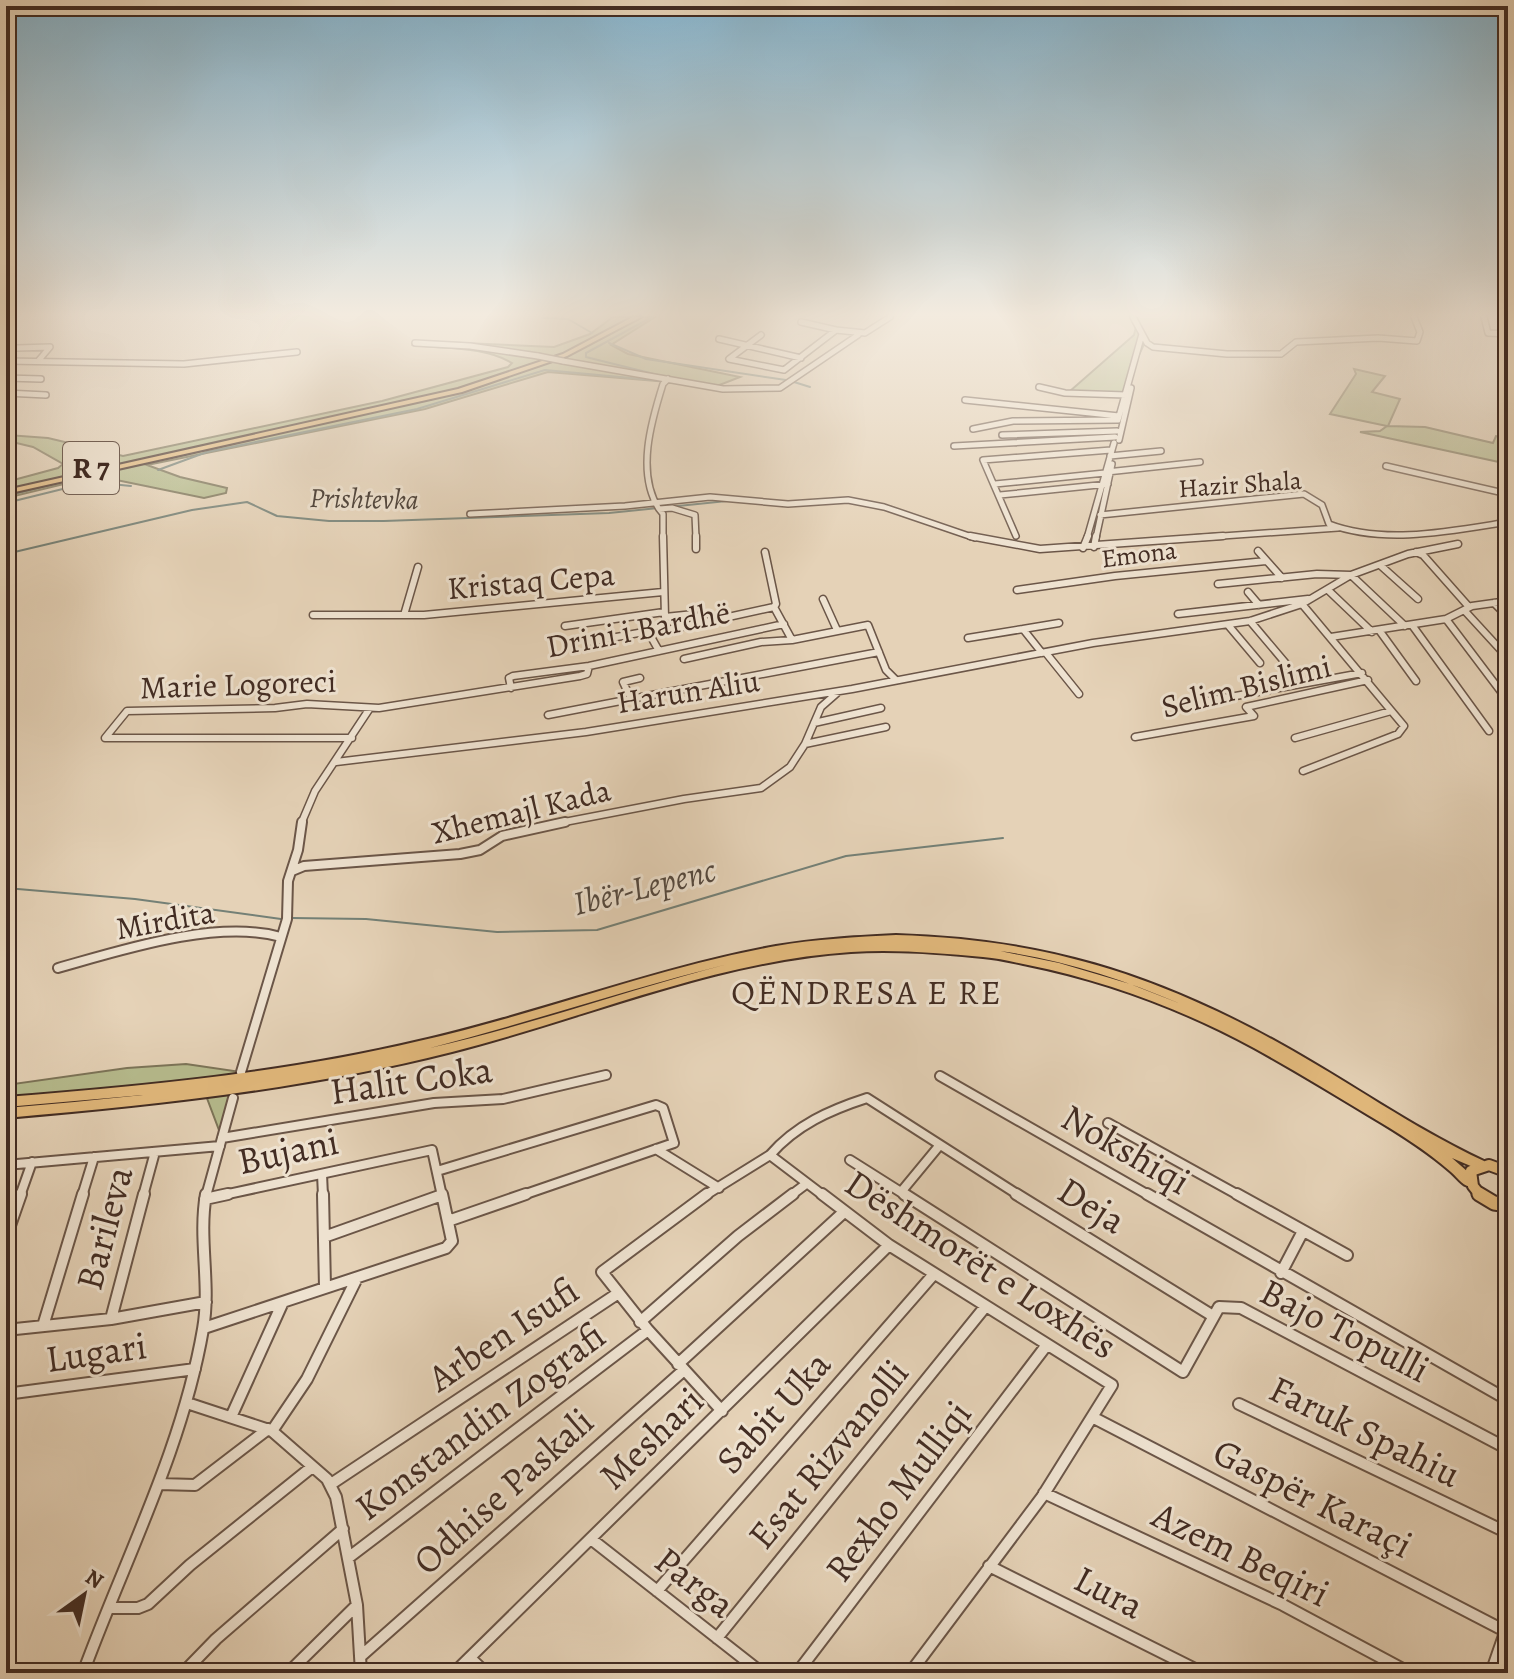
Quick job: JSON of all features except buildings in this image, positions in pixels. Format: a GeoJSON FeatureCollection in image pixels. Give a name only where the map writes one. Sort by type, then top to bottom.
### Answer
{"type":"FeatureCollection","features":[{"type":"Feature","properties":{"kind":"highway","name":"R 7"},"geometry":{"type":"LineString","coordinates":[[6,491],[433,395]]}},
{"type":"Feature","properties":{"kind":"highway","name":"R 7"},"geometry":{"type":"LineString","coordinates":[[6,491],[443,395]]}},
{"type":"Feature","properties":{"kind":"highway"},"geometry":{"type":"LineString","coordinates":[[6,1102],[143,1091],[279,1073],[472,1033],[756,954],[839,942],[933,940],[1050,956],[1113,973],[1177,996],[1249,1030],[1439,1145],[1480,1165]]}},
{"type":"Feature","properties":{"kind":"highway"},"geometry":{"type":"LineString","coordinates":[[6,1113],[166,1098],[316,1076],[474,1042],[780,957],[857,948],[933,948],[979,951],[1048,963],[1111,980],[1182,1006],[1245,1036],[1298,1067],[1439,1156],[1471,1183]]}},
{"type":"Feature","properties":{"kind":"main road"},"geometry":{"type":"LineString","coordinates":[[1507,1205],[1485,1199],[1471,1183],[1471,1171],[1480,1165],[1495,1166],[1508,1172]]}},
{"type":"Feature","properties":{"kind":"street"},"geometry":{"type":"LineString","coordinates":[[660,395],[651,421],[648,493],[663,514],[664,612],[665,617],[694,614],[701,623]]}},
{"type":"Feature","properties":{"kind":"street"},"geometry":{"type":"LineString","coordinates":[[1116,439],[1126,395]]}},
{"type":"Feature","properties":{"kind":"street"},"geometry":{"type":"LineString","coordinates":[[1083,548],[1100,515],[1126,395]]}},
{"type":"Feature","properties":{"kind":"street"},"geometry":{"type":"LineString","coordinates":[[965,400],[1119,418]]}},
{"type":"Feature","properties":{"kind":"street"},"geometry":{"type":"LineString","coordinates":[[973,429],[1013,421],[1119,418]]}},
{"type":"Feature","properties":{"kind":"street"},"geometry":{"type":"LineString","coordinates":[[1002,435],[1116,439]]}},
{"type":"Feature","properties":{"kind":"street"},"geometry":{"type":"LineString","coordinates":[[954,446],[1116,439]]}},
{"type":"Feature","properties":{"kind":"street"},"geometry":{"type":"LineString","coordinates":[[1016,536],[983,460],[1161,451]]}},
{"type":"Feature","properties":{"kind":"street"},"geometry":{"type":"LineString","coordinates":[[995,484],[1200,462]]}},
{"type":"Feature","properties":{"kind":"street"},"geometry":{"type":"LineString","coordinates":[[1386,466],[1508,494]]}},
{"type":"Feature","properties":{"kind":"street"},"geometry":{"type":"LineString","coordinates":[[1000,495],[1105,484]]}},
{"type":"Feature","properties":{"kind":"street"},"geometry":{"type":"LineString","coordinates":[[1094,547],[1095,525],[1105,484]]}},
{"type":"Feature","properties":{"kind":"street","name":"Hazir Shala"},"geometry":{"type":"LineString","coordinates":[[1100,515],[1306,494],[1320,502],[1329,524],[1338,528],[1396,535],[1508,522]]}},
{"type":"Feature","properties":{"kind":"street"},"geometry":{"type":"LineString","coordinates":[[470,514],[656,506],[710,497],[788,504],[848,500],[884,507],[959,535],[1011,547],[1083,548],[1338,528]]}},
{"type":"Feature","properties":{"kind":"street"},"geometry":{"type":"LineString","coordinates":[[656,506],[695,515],[696,549]]}},
{"type":"Feature","properties":{"kind":"street","name":"Harun Aliu"},"geometry":{"type":"LineString","coordinates":[[336,762],[566,735],[1250,621],[1302,604],[1351,575],[1416,552],[1458,544]]}},
{"type":"Feature","properties":{"kind":"street"},"geometry":{"type":"LineString","coordinates":[[1258,551],[1282,578]]}},
{"type":"Feature","properties":{"kind":"street"},"geometry":{"type":"LineString","coordinates":[[765,552],[776,602],[774,607],[792,640]]}},
{"type":"Feature","properties":{"kind":"street"},"geometry":{"type":"LineString","coordinates":[[1416,552],[1423,555],[1508,658]]}},
{"type":"Feature","properties":{"kind":"street","name":"Emona"},"geometry":{"type":"LineString","coordinates":[[1017,590],[1115,576],[1266,561]]}},
{"type":"Feature","properties":{"kind":"street"},"geometry":{"type":"LineString","coordinates":[[1380,565],[1418,599]]}},
{"type":"Feature","properties":{"kind":"street","name":"Kristaq Cepa"},"geometry":{"type":"LineString","coordinates":[[404,615],[418,567]]}},
{"type":"Feature","properties":{"kind":"street"},"geometry":{"type":"LineString","coordinates":[[1218,584],[1351,575],[1408,626],[1489,731]]}},
{"type":"Feature","properties":{"kind":"street"},"geometry":{"type":"LineString","coordinates":[[1328,590],[1376,631],[1416,681]]}},
{"type":"Feature","properties":{"kind":"street","name":"Kristaq Cepa"},"geometry":{"type":"LineString","coordinates":[[313,615],[404,615],[663,592]]}},
{"type":"Feature","properties":{"kind":"street"},"geometry":{"type":"LineString","coordinates":[[1248,592],[1259,605]]}},
{"type":"Feature","properties":{"kind":"street"},"geometry":{"type":"LineString","coordinates":[[1178,614],[1314,598]]}},
{"type":"Feature","properties":{"kind":"street"},"geometry":{"type":"LineString","coordinates":[[823,599],[837,630]]}},
{"type":"Feature","properties":{"kind":"street"},"geometry":{"type":"LineString","coordinates":[[1331,637],[1446,619],[1466,609],[1508,601]]}},
{"type":"Feature","properties":{"kind":"street"},"geometry":{"type":"LineString","coordinates":[[1494,603],[1508,617]]}},
{"type":"Feature","properties":{"kind":"street"},"geometry":{"type":"LineString","coordinates":[[1302,604],[1404,726],[1401,732],[1303,771]]}},
{"type":"Feature","properties":{"kind":"street"},"geometry":{"type":"LineString","coordinates":[[667,630],[774,607]]}},
{"type":"Feature","properties":{"kind":"street"},"geometry":{"type":"LineString","coordinates":[[565,626],[664,612]]}},
{"type":"Feature","properties":{"kind":"street"},"geometry":{"type":"LineString","coordinates":[[1446,619],[1508,701]]}},
{"type":"Feature","properties":{"kind":"street"},"geometry":{"type":"LineString","coordinates":[[1250,621],[1288,666]]}},
{"type":"Feature","properties":{"kind":"street"},"geometry":{"type":"LineString","coordinates":[[968,638],[1059,623]]}},
{"type":"Feature","properties":{"kind":"street","name":"Drini i Bardhë"},"geometry":{"type":"LineString","coordinates":[[511,688],[509,678],[513,676],[589,666],[784,624]]}},
{"type":"Feature","properties":{"kind":"street"},"geometry":{"type":"LineString","coordinates":[[1228,625],[1260,663]]}},
{"type":"Feature","properties":{"kind":"street"},"geometry":{"type":"LineString","coordinates":[[684,659],[761,642],[792,640],[869,626],[886,670],[895,679]]}},
{"type":"Feature","properties":{"kind":"street"},"geometry":{"type":"LineString","coordinates":[[1023,629],[1079,694]]}},
{"type":"Feature","properties":{"kind":"street"},"geometry":{"type":"LineString","coordinates":[[589,642],[644,632],[650,635],[659,651]]}},
{"type":"Feature","properties":{"kind":"street"},"geometry":{"type":"LineString","coordinates":[[548,715],[879,652]]}},
{"type":"Feature","properties":{"kind":"street","name":"Marie Logoreci"},"geometry":{"type":"LineString","coordinates":[[352,738],[107,740],[105,736],[124,712],[130,710],[275,708],[307,704],[370,708],[585,675],[589,666]]}},
{"type":"Feature","properties":{"kind":"street"},"geometry":{"type":"LineString","coordinates":[[1208,701],[1362,673]]}},
{"type":"Feature","properties":{"kind":"street"},"geometry":{"type":"LineString","coordinates":[[631,699],[623,682],[640,678]]}},
{"type":"Feature","properties":{"kind":"street","name":"Selim Bislimi"},"geometry":{"type":"LineString","coordinates":[[1135,737],[1254,716],[1246,707],[1368,680]]}},
{"type":"Feature","properties":{"kind":"street"},"geometry":{"type":"LineString","coordinates":[[805,744],[821,707],[840,691]]}},
{"type":"Feature","properties":{"kind":"street"},"geometry":{"type":"LineString","coordinates":[[241,1072],[289,912],[288,881],[298,850],[301,824],[315,791],[370,708]]}},
{"type":"Feature","properties":{"kind":"street"},"geometry":{"type":"LineString","coordinates":[[814,723],[881,708]]}},
{"type":"Feature","properties":{"kind":"street"},"geometry":{"type":"LineString","coordinates":[[1295,738],[1391,711]]}},
{"type":"Feature","properties":{"kind":"street"},"geometry":{"type":"LineString","coordinates":[[805,744],[886,727]]}},
{"type":"Feature","properties":{"kind":"street","name":"Xhemajl Kada"},"geometry":{"type":"LineString","coordinates":[[292,871],[304,866],[460,854],[480,850],[502,836],[529,829],[684,799],[761,788],[781,776],[805,744]]}},
{"type":"Feature","properties":{"kind":"street","name":"Mirdita"},"geometry":{"type":"LineString","coordinates":[[58,968],[121,951],[230,933],[263,931],[281,937]]}},
{"type":"Feature","properties":{"kind":"street","name":"Halit Coka"},"geometry":{"type":"LineString","coordinates":[[6,1165],[155,1152],[434,1103],[503,1099],[606,1075]]}},
{"type":"Feature","properties":{"kind":"street","name":"Nokshiqi"},"geometry":{"type":"LineString","coordinates":[[940,1076],[1508,1400]]}},
{"type":"Feature","properties":{"kind":"street"},"geometry":{"type":"LineString","coordinates":[[86,1670],[159,1484],[187,1403],[204,1328],[206,1302],[202,1241],[205,1199],[233,1098]]}},
{"type":"Feature","properties":{"kind":"street","name":"Deja"},"geometry":{"type":"LineString","coordinates":[[770,1155],[783,1141],[819,1117],[867,1098],[1213,1316]]}},
{"type":"Feature","properties":{"kind":"street"},"geometry":{"type":"LineString","coordinates":[[204,1328],[446,1248],[452,1241],[437,1171],[659,1105],[663,1108],[674,1143],[448,1221]]}},
{"type":"Feature","properties":{"kind":"street","name":"Nokshiqi"},"geometry":{"type":"LineString","coordinates":[[1108,1123],[1347,1255]]}},
{"type":"Feature","properties":{"kind":"street"},"geometry":{"type":"LineString","coordinates":[[850,1160],[901,1192],[939,1146]]}},
{"type":"Feature","properties":{"kind":"street"},"geometry":{"type":"LineString","coordinates":[[656,1149],[719,1188]]}},
{"type":"Feature","properties":{"kind":"street","name":"Bujani"},"geometry":{"type":"LineString","coordinates":[[205,1199],[432,1150],[437,1171]]}},
{"type":"Feature","properties":{"kind":"street","name":"Barileva"},"geometry":{"type":"LineString","coordinates":[[111,1319],[155,1152]]}},
{"type":"Feature","properties":{"kind":"street"},"geometry":{"type":"LineString","coordinates":[[617,1294],[602,1272],[605,1266],[770,1155]]}},
{"type":"Feature","properties":{"kind":"street","name":"Dëshmorët e Loxhës"},"geometry":{"type":"LineString","coordinates":[[770,1155],[889,1245],[1112,1385],[1044,1493],[910,1673]]}},
{"type":"Feature","properties":{"kind":"street"},"geometry":{"type":"LineString","coordinates":[[43,1326],[94,1157]]}},
{"type":"Feature","properties":{"kind":"street"},"geometry":{"type":"LineString","coordinates":[[6,1237],[32,1162]]}},
{"type":"Feature","properties":{"kind":"street"},"geometry":{"type":"LineString","coordinates":[[322,1174],[325,1287]]}},
{"type":"Feature","properties":{"kind":"street","name":"Konstandin Zografi"},"geometry":{"type":"LineString","coordinates":[[348,1558],[644,1326],[738,1236],[806,1184]]}},
{"type":"Feature","properties":{"kind":"street","name":"Bajo Topulli"},"geometry":{"type":"LineString","coordinates":[[901,1192],[1183,1372],[1213,1316],[1219,1307],[1224,1306],[1253,1313],[1508,1449]]}},
{"type":"Feature","properties":{"kind":"street"},"geometry":{"type":"LineString","coordinates":[[324,1237],[442,1195]]}},
{"type":"Feature","properties":{"kind":"street","name":"Odhise Paskali"},"geometry":{"type":"LineString","coordinates":[[361,1656],[681,1367],[844,1212]]}},
{"type":"Feature","properties":{"kind":"street"},"geometry":{"type":"LineString","coordinates":[[1281,1273],[1303,1231]]}},
{"type":"Feature","properties":{"kind":"street","name":"Meshari"},"geometry":{"type":"LineString","coordinates":[[454,1673],[889,1245]]}},
{"type":"Feature","properties":{"kind":"street","name":"Sabit Uka"},"geometry":{"type":"LineString","coordinates":[[657,1591],[934,1274]]}},
{"type":"Feature","properties":{"kind":"street"},"geometry":{"type":"LineString","coordinates":[[159,1484],[195,1485],[270,1430],[307,1379],[357,1278]]}},
{"type":"Feature","properties":{"kind":"street","name":"Arben Isufi"},"geometry":{"type":"LineString","coordinates":[[331,1484],[617,1294],[722,1411]]}},
{"type":"Feature","properties":{"kind":"street"},"geometry":{"type":"LineString","coordinates":[[6,1330],[111,1319],[206,1302]]}},
{"type":"Feature","properties":{"kind":"street"},"geometry":{"type":"LineString","coordinates":[[231,1417],[283,1302]]}},
{"type":"Feature","properties":{"kind":"street","name":"Esat Rizvanolli"},"geometry":{"type":"LineString","coordinates":[[717,1638],[985,1307]]}},
{"type":"Feature","properties":{"kind":"street","name":"Rexho Mulliqi"},"geometry":{"type":"LineString","coordinates":[[797,1673],[1046,1346]]}},
{"type":"Feature","properties":{"kind":"street","name":"Lugari"},"geometry":{"type":"LineString","coordinates":[[6,1394],[195,1369]]}},
{"type":"Feature","properties":{"kind":"street"},"geometry":{"type":"LineString","coordinates":[[187,1403],[270,1430],[331,1484],[357,1605],[361,1673]]}},
{"type":"Feature","properties":{"kind":"street","name":"Faruk Spahiu"},"geometry":{"type":"LineString","coordinates":[[1239,1404],[1508,1533]]}},
{"type":"Feature","properties":{"kind":"street","name":"Gaspër Karaçi"},"geometry":{"type":"LineString","coordinates":[[1094,1418],[1506,1628]]}},
{"type":"Feature","properties":{"kind":"street"},"geometry":{"type":"LineString","coordinates":[[109,1608],[143,1607],[312,1467]]}},
{"type":"Feature","properties":{"kind":"street","name":"Azem Beqiri"},"geometry":{"type":"LineString","coordinates":[[1044,1493],[1283,1605],[1410,1673]]}},
{"type":"Feature","properties":{"kind":"street"},"geometry":{"type":"LineString","coordinates":[[183,1673],[216,1639],[343,1529]]}},
{"type":"Feature","properties":{"kind":"street","name":"Parga"},"geometry":{"type":"LineString","coordinates":[[591,1539],[762,1673]]}},
{"type":"Feature","properties":{"kind":"street","name":"Lura"},"geometry":{"type":"LineString","coordinates":[[989,1566],[1203,1673]]}},
{"type":"Feature","properties":{"kind":"street"},"geometry":{"type":"LineString","coordinates":[[288,1673],[357,1605]]}},
{"type":"Feature","properties":{"kind":"street"},"geometry":{"type":"LineString","coordinates":[[1491,1673],[1506,1628]]}},
{"type":"Feature","properties":{"kind":"street"},"geometry":{"type":"LineString","coordinates":[[470,1658],[486,1673]]}},
{"type":"Feature","properties":{"kind":"green space"},"geometry":{"type":"Polygon","coordinates":[[[403,395],[470,395],[425,409],[147,465],[180,477],[227,488],[226,493],[204,498],[97,476],[6,498],[6,482],[63,464],[33,447],[8,441],[8,435],[48,438],[123,456],[403,395]]]}},
{"type":"Feature","properties":{"kind":"green space"},"geometry":{"type":"Polygon","coordinates":[[[1342,395],[1385,395],[1400,399],[1388,426],[1425,427],[1493,443],[1496,436],[1508,438],[1508,464],[1360,432],[1380,431],[1387,426],[1330,414],[1342,395]]]}},
{"type":"Feature","properties":{"kind":"green space"},"geometry":{"type":"Polygon","coordinates":[[[186,1064],[241,1072],[222,1138],[205,1093],[6,1113],[6,1085],[127,1068],[186,1064]]]}},
{"type":"Feature","properties":{"kind":"waterway"},"geometry":{"type":"LineString","coordinates":[[158,470],[207,452],[417,409],[462,395]]}},
{"type":"Feature","properties":{"kind":"waterway"},"geometry":{"type":"LineString","coordinates":[[160,460],[192,453]]}},
{"type":"Feature","properties":{"kind":"waterway"},"geometry":{"type":"LineString","coordinates":[[6,496],[75,479]]}},
{"type":"Feature","properties":{"kind":"waterway"},"geometry":{"type":"LineString","coordinates":[[6,503],[91,482],[131,486]]}},
{"type":"Feature","properties":{"kind":"waterway","name":"Prishtevka"},"geometry":{"type":"LineString","coordinates":[[6,554],[192,510],[247,502],[277,516],[329,521],[384,521],[609,513],[727,501]]}},
{"type":"Feature","properties":{"kind":"waterway","name":"Ibër-Lepenc"},"geometry":{"type":"LineString","coordinates":[[292,918],[366,919],[497,932],[597,930],[846,856],[1003,838]]}},
{"type":"Feature","properties":{"kind":"waterway","name":"Ibër-Lepenc"},"geometry":{"type":"LineString","coordinates":[[6,888],[135,899],[281,919]]}},
{"type":"Feature","properties":{"kind":"district","name":"QËNDRESA E RE"},"geometry":{"type":"Point","coordinates":[867,992]}}]}
